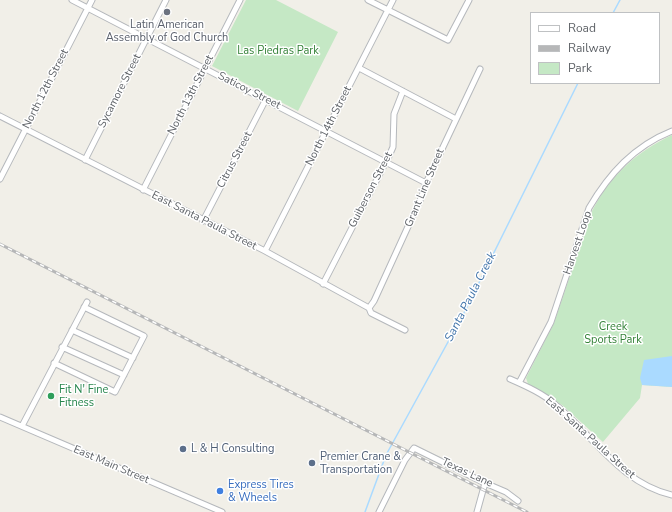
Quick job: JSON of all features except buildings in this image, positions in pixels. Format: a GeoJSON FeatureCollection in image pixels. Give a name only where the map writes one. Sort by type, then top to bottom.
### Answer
{"type":"FeatureCollection","features":[{"type":"Feature","properties":{"kind":"street","name":"Saticoy Street"},"geometry":{"type":"LineString","coordinates":[[72,0],[426,183]]}},
{"type":"Feature","properties":{"kind":"street","name":"North 12th Street"},"geometry":{"type":"LineString","coordinates":[[0,179],[92,0]]}},
{"type":"Feature","properties":{"kind":"street","name":"Sycamore Street"},"geometry":{"type":"LineString","coordinates":[[85,160],[166,0]]}},
{"type":"Feature","properties":{"kind":"street","name":"North 13th Street"},"geometry":{"type":"LineString","coordinates":[[143,190],[240,0]]}},
{"type":"Feature","properties":{"kind":"street"},"geometry":{"type":"LineString","coordinates":[[368,0],[448,40],[468,0]]}},
{"type":"Feature","properties":{"kind":"street","name":"North 14th Street"},"geometry":{"type":"LineString","coordinates":[[265,251],[393,0]]}},
{"type":"Feature","properties":{"kind":"street"},"geometry":{"type":"LineString","coordinates":[[359,68],[456,119]]}},
{"type":"Feature","properties":{"kind":"street","name":"Grant Line Street"},"geometry":{"type":"LineString","coordinates":[[369,308],[374,301],[422,196],[426,183],[480,69]]}},
{"type":"Feature","properties":{"kind":"street","name":"Guiberson Street"},"geometry":{"type":"LineString","coordinates":[[323,284],[393,147],[394,114],[403,91]]}},
{"type":"Feature","properties":{"kind":"street","name":"Citrus Street"},"geometry":{"type":"LineString","coordinates":[[203,221],[266,99]]}},
{"type":"Feature","properties":{"kind":"street","name":"East Santa Paula Street"},"geometry":{"type":"LineString","coordinates":[[0,116],[203,221],[265,251],[369,308],[371,314],[405,330]]}},
{"type":"Feature","properties":{"kind":"street","name":"Harvest Loop"},"geometry":{"type":"LineString","coordinates":[[519,383],[551,322],[589,208],[594,199],[607,180],[625,160],[646,144],[672,131]]}},
{"type":"Feature","properties":{"kind":"street"},"geometry":{"type":"LineString","coordinates":[[22,426],[62,347],[87,302]]}},
{"type":"Feature","properties":{"kind":"street"},"geometry":{"type":"LineString","coordinates":[[54,363],[115,392],[144,336],[84,308]]}},
{"type":"Feature","properties":{"kind":"street"},"geometry":{"type":"LineString","coordinates":[[72,330],[133,358]]}},
{"type":"Feature","properties":{"kind":"street"},"geometry":{"type":"LineString","coordinates":[[62,347],[124,375]]}},
{"type":"Feature","properties":{"kind":"street","name":"East Santa Paula Street"},"geometry":{"type":"LineString","coordinates":[[510,379],[556,404],[635,480],[649,488],[672,494]]}},
{"type":"Feature","properties":{"kind":"street","name":"East Main Street"},"geometry":{"type":"LineString","coordinates":[[0,416],[222,512]]}},
{"type":"Feature","properties":{"kind":"street","name":"Texas Lane"},"geometry":{"type":"LineString","coordinates":[[379,512],[405,460],[414,448],[506,492],[518,501]]}},
{"type":"Feature","properties":{"kind":"street"},"geometry":{"type":"LineString","coordinates":[[477,512],[485,483]]}},
{"type":"Feature","properties":{"kind":"green space","name":"Las Piedras Park"},"geometry":{"type":"Polygon","coordinates":[[[246,0],[276,0],[338,32],[298,111],[212,66],[246,0]]]}},
{"type":"Feature","properties":{"kind":"green space","name":"Creek Sports Park"},"geometry":{"type":"Polygon","coordinates":[[[672,135],[672,387],[642,385],[640,398],[603,442],[562,405],[528,384],[526,378],[554,323],[592,211],[599,198],[616,176],[636,157],[672,135]]]}},
{"type":"Feature","properties":{"kind":"water"},"geometry":{"type":"Polygon","coordinates":[[[672,356],[672,387],[642,385],[640,378],[644,360],[672,356]]]}},
{"type":"Feature","properties":{"kind":"waterway","name":"Santa Paula Creek"},"geometry":{"type":"LineString","coordinates":[[614,12],[620,0]]}},
{"type":"Feature","properties":{"kind":"waterway","name":"Santa Paula Creek"},"geometry":{"type":"LineString","coordinates":[[365,512],[386,455],[465,311],[578,84]]}},
{"type":"Feature","properties":{"kind":"railway"},"geometry":{"type":"LineString","coordinates":[[0,244],[527,512]]}},
{"type":"Feature","properties":{"kind":"place","name":"Latin American Assembly of God Church"},"geometry":{"type":"Point","coordinates":[167,12]}},
{"type":"Feature","properties":{"kind":"place","name":"Fit N' Fine Fitness"},"geometry":{"type":"Point","coordinates":[51,396]}},
{"type":"Feature","properties":{"kind":"place","name":"L & H Consulting"},"geometry":{"type":"Point","coordinates":[183,449]}},
{"type":"Feature","properties":{"kind":"place","name":"Premier Crane & Transportation"},"geometry":{"type":"Point","coordinates":[312,463]}},
{"type":"Feature","properties":{"kind":"place","name":"Express Tires & Wheels"},"geometry":{"type":"Point","coordinates":[220,491]}}]}
